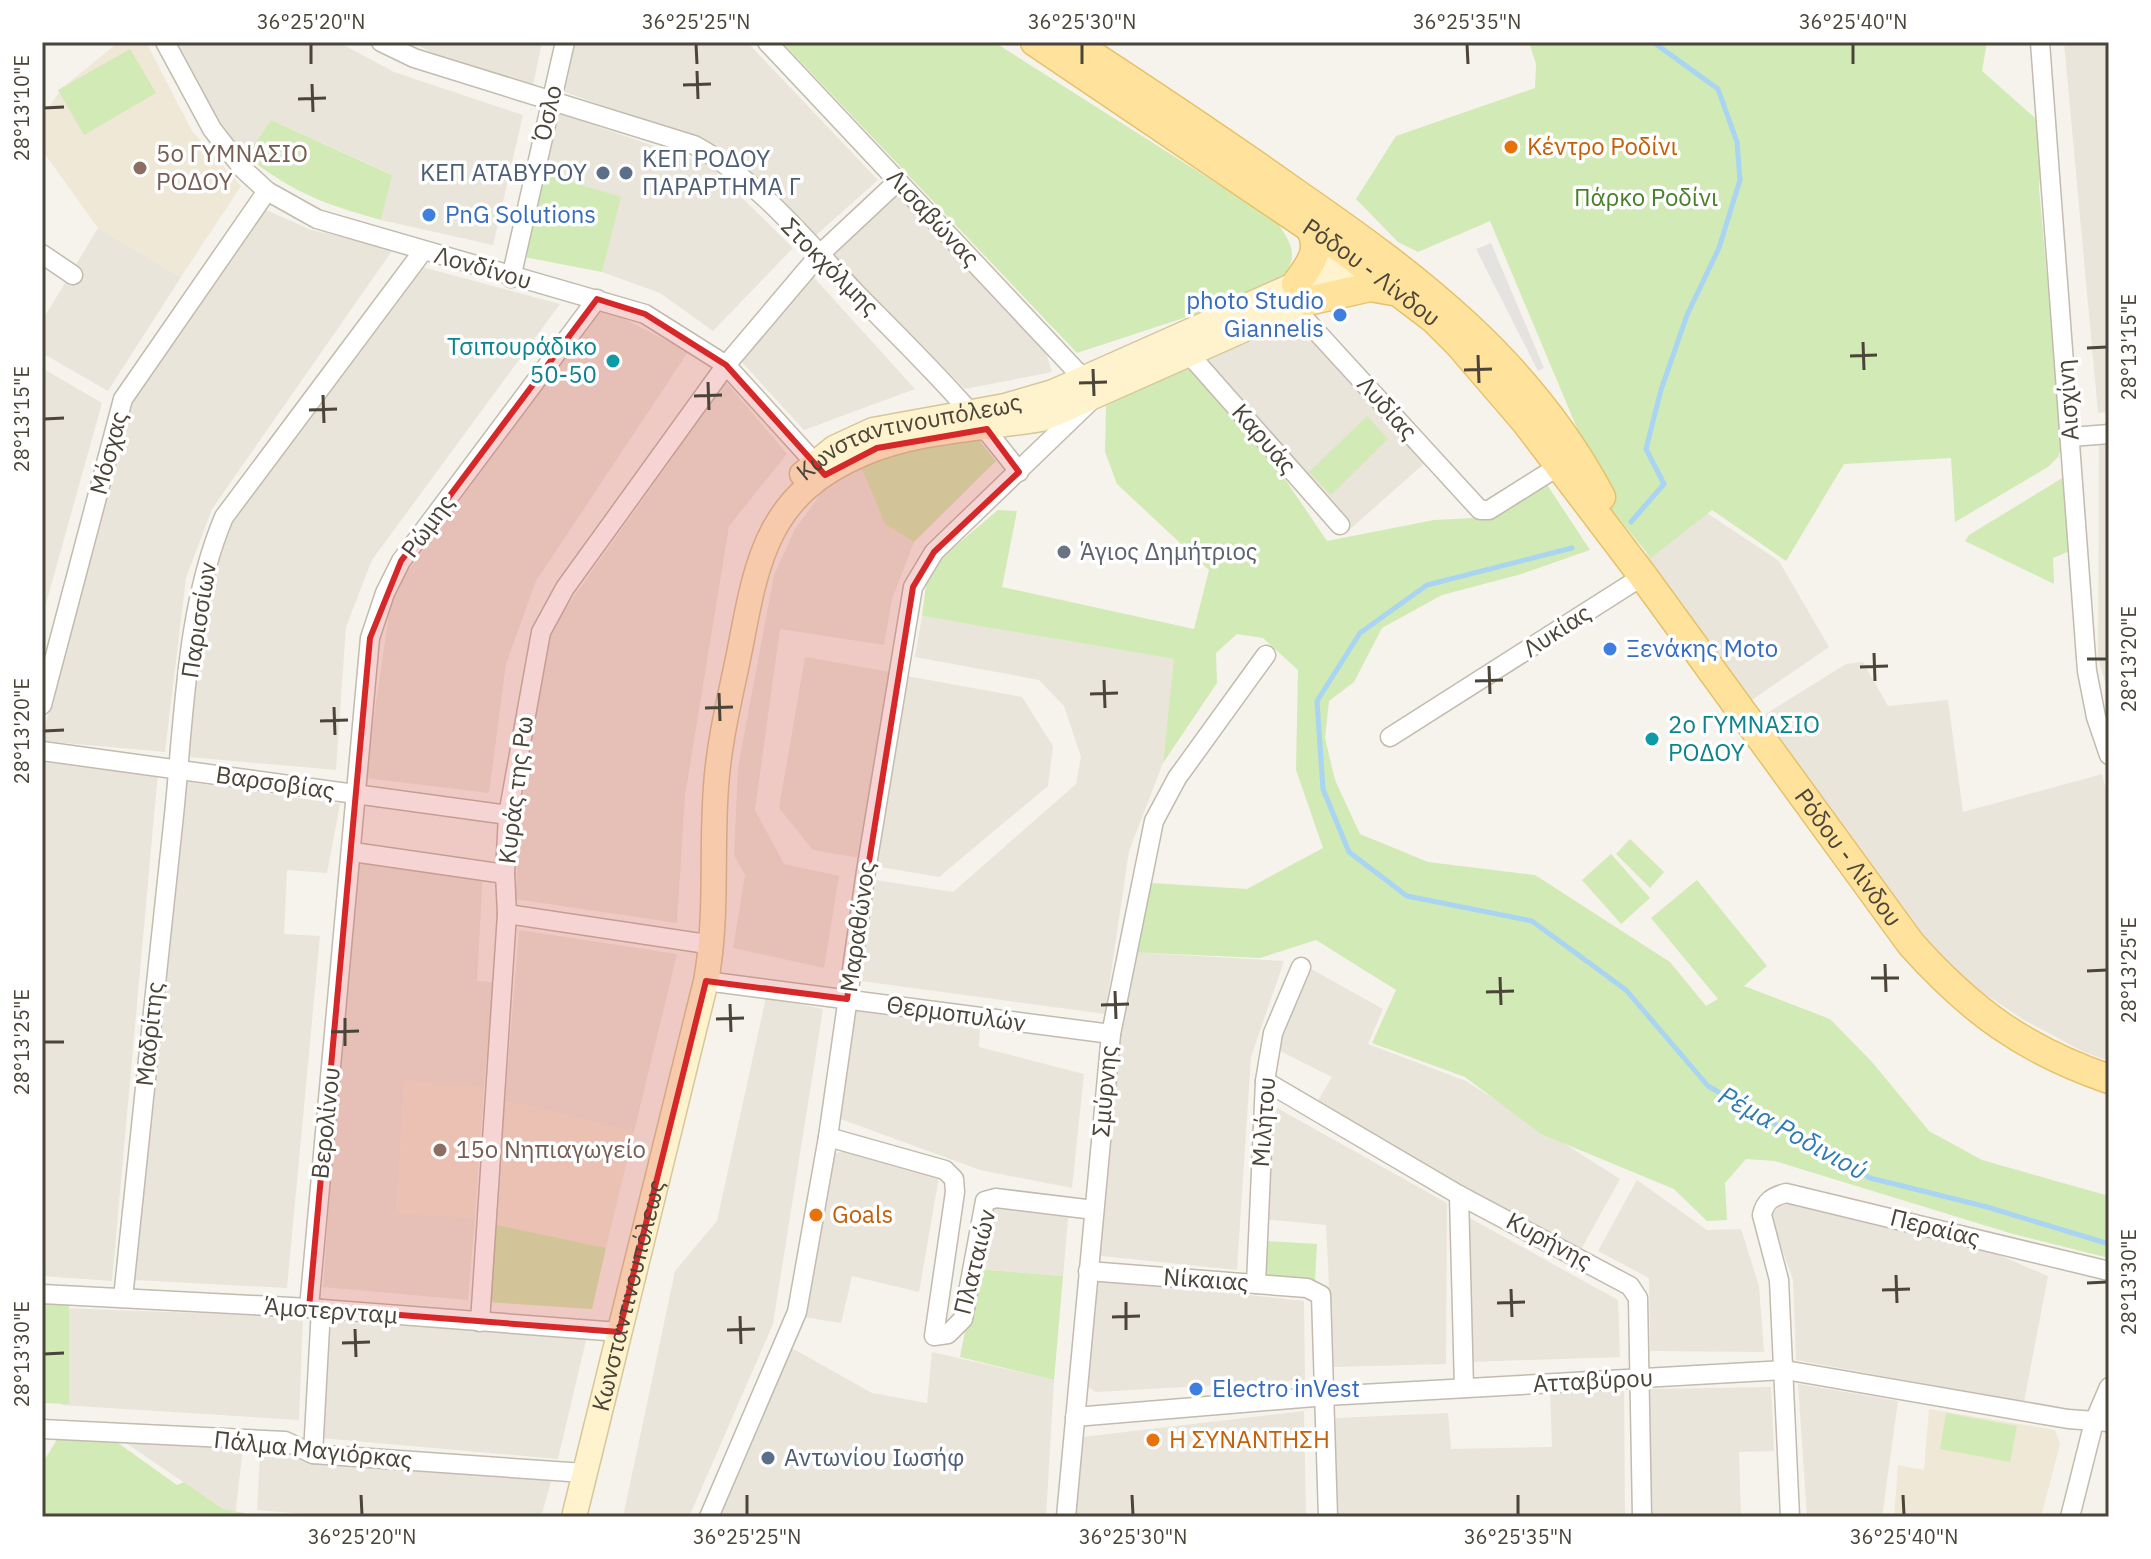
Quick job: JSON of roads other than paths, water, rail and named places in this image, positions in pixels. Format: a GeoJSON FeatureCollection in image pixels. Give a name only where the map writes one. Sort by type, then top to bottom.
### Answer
{"type":"FeatureCollection","features":[{"type":"Feature","properties":{"kind":"main road","name":"Ρόδου - Λίνδου"},"geometry":{"type":"LineString","coordinates":[[1035,42],[1310,228],[1357,251],[1448,305],[1542,409],[1586,469],[1643,576]]}},
{"type":"Feature","properties":{"kind":"main road","name":"Ρόδου - Λίνδου"},"geometry":{"type":"LineString","coordinates":[[1072,42],[1357,251],[1458,343],[1559,466],[1643,576],[1763,745],[1911,944],[1940,977],[1997,1026],[2025,1043],[2109,1079]]}},
{"type":"Feature","properties":{"kind":"main road"},"geometry":{"type":"LineString","coordinates":[[1299,297],[1315,253],[1315,240],[1310,228]]}},
{"type":"Feature","properties":{"kind":"main road"},"geometry":{"type":"LineString","coordinates":[[1081,391],[1189,354],[1299,297],[1357,251]]}},
{"type":"Feature","properties":{"kind":"main road"},"geometry":{"type":"LineString","coordinates":[[1081,391],[1299,297],[1370,287],[1399,292]]}},
{"type":"Feature","properties":{"kind":"main road","name":"Κωνσταντινουπόλεως"},"geometry":{"type":"LineString","coordinates":[[706,981],[700,943],[705,766],[743,558],[771,508],[820,469],[877,448],[979,420],[1041,419],[1081,391]]}},
{"type":"Feature","properties":{"kind":"main road","name":"Κωνσταντινουπόλεως"},"geometry":{"type":"LineString","coordinates":[[574,1517],[706,981],[714,934],[718,764],[755,571],[773,527],[820,469]]}},
{"type":"Feature","properties":{"kind":"street","name":"Λονδίνου"},"geometry":{"type":"LineString","coordinates":[[165,42],[212,129],[243,169],[267,191],[317,219],[511,278],[645,314],[726,365],[820,469]]}},
{"type":"Feature","properties":{"kind":"street","name":"Στοκχόλμης"},"geometry":{"type":"LineString","coordinates":[[381,42],[414,58],[694,145],[720,159],[820,254],[979,420],[1019,472]]}},
{"type":"Feature","properties":{"kind":"street","name":"Όσλο"},"geometry":{"type":"LineString","coordinates":[[511,278],[565,42]]}},
{"type":"Feature","properties":{"kind":"street","name":"Λισαβώνας"},"geometry":{"type":"LineString","coordinates":[[767,42],[898,181],[1081,391]]}},
{"type":"Feature","properties":{"kind":"street","name":"Αισχίνη"},"geometry":{"type":"LineString","coordinates":[[2040,42],[2087,671],[2096,717],[2109,755]]}},
{"type":"Feature","properties":{"kind":"street","name":"Κυράς της Ρω"},"geometry":{"type":"LineString","coordinates":[[480,1322],[507,914],[505,874],[508,815],[541,632],[565,588],[726,365],[820,254],[898,181]]}},
{"type":"Feature","properties":{"kind":"street","name":"Μόσχας"},"geometry":{"type":"LineString","coordinates":[[42,705],[123,399],[267,191]]}},
{"type":"Feature","properties":{"kind":"street","name":"Παρισσίων"},"geometry":{"type":"LineString","coordinates":[[179,770],[201,587],[208,554],[224,517],[423,251]]}},
{"type":"Feature","properties":{"kind":"street"},"geometry":{"type":"LineString","coordinates":[[42,254],[73,275]]}},
{"type":"Feature","properties":{"kind":"street","name":"Λυδίας"},"geometry":{"type":"LineString","coordinates":[[1299,297],[1480,510],[1489,510],[1559,466]]}},
{"type":"Feature","properties":{"kind":"street","name":"Ρώμης"},"geometry":{"type":"LineString","coordinates":[[359,794],[370,638],[385,593],[401,561],[597,299]]}},
{"type":"Feature","properties":{"kind":"street","name":"Καρυάς"},"geometry":{"type":"LineString","coordinates":[[1189,354],[1340,525]]}},
{"type":"Feature","properties":{"kind":"street","name":"Μαραθώνος"},"geometry":{"type":"LineString","coordinates":[[709,1517],[797,1312],[828,1137],[913,587],[934,552],[1019,472],[1081,391]]}},
{"type":"Feature","properties":{"kind":"street"},"geometry":{"type":"LineString","coordinates":[[2071,437],[2109,434]]}},
{"type":"Feature","properties":{"kind":"street","name":"Λυκίας"},"geometry":{"type":"LineString","coordinates":[[1390,737],[1643,576]]}},
{"type":"Feature","properties":{"kind":"street","name":"Σμύρνης"},"geometry":{"type":"LineString","coordinates":[[1066,1517],[1111,1034],[1154,821],[1177,778],[1266,655]]}},
{"type":"Feature","properties":{"kind":"street","name":"Βαρσοβίας"},"geometry":{"type":"LineString","coordinates":[[42,751],[508,815]]}},
{"type":"Feature","properties":{"kind":"street","name":"Μαδρίτης"},"geometry":{"type":"LineString","coordinates":[[123,1298],[179,770]]}},
{"type":"Feature","properties":{"kind":"street","name":"Βερολίνου"},"geometry":{"type":"LineString","coordinates":[[313,1454],[315,1308],[359,794]]}},
{"type":"Feature","properties":{"kind":"street"},"geometry":{"type":"LineString","coordinates":[[353,852],[505,874]]}},
{"type":"Feature","properties":{"kind":"street"},"geometry":{"type":"LineString","coordinates":[[507,914],[700,943]]}},
{"type":"Feature","properties":{"kind":"street","name":"Μιλήτου"},"geometry":{"type":"LineString","coordinates":[[1256,1284],[1265,1081],[1273,1033],[1301,967]]}},
{"type":"Feature","properties":{"kind":"street","name":"Θερμοπυλών"},"geometry":{"type":"LineString","coordinates":[[706,981],[1111,1034]]}},
{"type":"Feature","properties":{"kind":"street","name":"Κυρήνης"},"geometry":{"type":"LineString","coordinates":[[1265,1081],[1459,1195],[1630,1286],[1638,1298],[1642,1517]]}},
{"type":"Feature","properties":{"kind":"street","name":"Πλαταιών"},"geometry":{"type":"LineString","coordinates":[[828,1137],[945,1170],[954,1179],[955,1192],[934,1336],[948,1334],[963,1319],[985,1201],[996,1198],[1094,1210]]}},
{"type":"Feature","properties":{"kind":"street","name":"Περαίας"},"geometry":{"type":"LineString","coordinates":[[1785,1370],[1779,1280],[1762,1215],[1764,1205],[1773,1197],[1786,1193],[2109,1271]]}},
{"type":"Feature","properties":{"kind":"street"},"geometry":{"type":"LineString","coordinates":[[1459,1195],[1464,1388]]}},
{"type":"Feature","properties":{"kind":"street","name":"Νίκαιας"},"geometry":{"type":"LineString","coordinates":[[1088,1271],[1307,1288],[1321,1295],[1326,1396]]}},
{"type":"Feature","properties":{"kind":"street","name":"Άμστερνταμ"},"geometry":{"type":"LineString","coordinates":[[42,1294],[315,1308],[619,1332]]}},
{"type":"Feature","properties":{"kind":"street"},"geometry":{"type":"LineString","coordinates":[[1785,1370],[1790,1517]]}},
{"type":"Feature","properties":{"kind":"street","name":"Ατταβύρου"},"geometry":{"type":"LineString","coordinates":[[1075,1417],[1326,1396],[1785,1370],[2102,1422]]}},
{"type":"Feature","properties":{"kind":"street"},"geometry":{"type":"LineString","coordinates":[[2070,1517],[2102,1422],[2109,1387]]}},
{"type":"Feature","properties":{"kind":"street"},"geometry":{"type":"LineString","coordinates":[[1326,1396],[1328,1517]]}},
{"type":"Feature","properties":{"kind":"street","name":"Πάλμα Μαγιόρκας"},"geometry":{"type":"LineString","coordinates":[[42,1429],[285,1441],[313,1454],[584,1473]]}},
{"type":"Feature","properties":{"kind":"waterway","name":"Ρέμα Ροδινιού"},"geometry":{"type":"LineString","coordinates":[[1631,522],[1664,484],[1646,449],[1661,390],[1687,315],[1719,248],[1740,180],[1737,142],[1718,89],[1653,42]]}},
{"type":"Feature","properties":{"kind":"waterway","name":"Ρέμα Ροδινιού"},"geometry":{"type":"LineString","coordinates":[[1572,548],[1427,585],[1360,633],[1317,701],[1323,789],[1349,852],[1407,896],[1532,921],[1626,990],[1708,1086],[1870,1178],[1987,1207],[2109,1244]]}},
{"type":"Feature","properties":{"kind":"place","name":"Κέντρο Ροδίνι"},"geometry":{"type":"Point","coordinates":[1511,147]}},
{"type":"Feature","properties":{"kind":"place","name":"5ο ΓΥΜΝΑΣΙΟ ΡΟΔΟΥ"},"geometry":{"type":"Point","coordinates":[140,168]}},
{"type":"Feature","properties":{"kind":"place","name":"ΚΕΠ ΑΤΑΒΥΡΟΥ"},"geometry":{"type":"Point","coordinates":[603,173]}},
{"type":"Feature","properties":{"kind":"place","name":"ΚΕΠ ΡΟΔΟΥ ΠΑΡΑΡΤΗΜΑ Γ"},"geometry":{"type":"Point","coordinates":[626,173]}},
{"type":"Feature","properties":{"kind":"place","name":"PnG Solutions"},"geometry":{"type":"Point","coordinates":[429,215]}},
{"type":"Feature","properties":{"kind":"place","name":"photo Studio Giannelis"},"geometry":{"type":"Point","coordinates":[1340,315]}},
{"type":"Feature","properties":{"kind":"place","name":"Τσιπουράδικο 50-50"},"geometry":{"type":"Point","coordinates":[613,361]}},
{"type":"Feature","properties":{"kind":"place","name":"Άγιος Δημήτριος"},"geometry":{"type":"Point","coordinates":[1064,552]}},
{"type":"Feature","properties":{"kind":"place","name":"Ξενάκης Moto"},"geometry":{"type":"Point","coordinates":[1610,649]}},
{"type":"Feature","properties":{"kind":"place","name":"2ο ΓΥΜΝΑΣΙΟ ΡΟΔΟΥ"},"geometry":{"type":"Point","coordinates":[1652,739]}},
{"type":"Feature","properties":{"kind":"place","name":"15ο Νηπιαγωγείο"},"geometry":{"type":"Point","coordinates":[440,1150]}},
{"type":"Feature","properties":{"kind":"place","name":"Goals"},"geometry":{"type":"Point","coordinates":[816,1215]}},
{"type":"Feature","properties":{"kind":"place","name":"Electro inVest"},"geometry":{"type":"Point","coordinates":[1196,1389]}},
{"type":"Feature","properties":{"kind":"place","name":"Η ΣΥΝΑΝΤΗΣΗ"},"geometry":{"type":"Point","coordinates":[1153,1440]}},
{"type":"Feature","properties":{"kind":"place","name":"Αντωνίου Ιωσήφ"},"geometry":{"type":"Point","coordinates":[768,1458]}},
{"type":"Feature","properties":{"kind":"park label","name":"Πάρκο Ροδίνι"},"geometry":{"type":"Point","coordinates":[1646,198]}}]}
